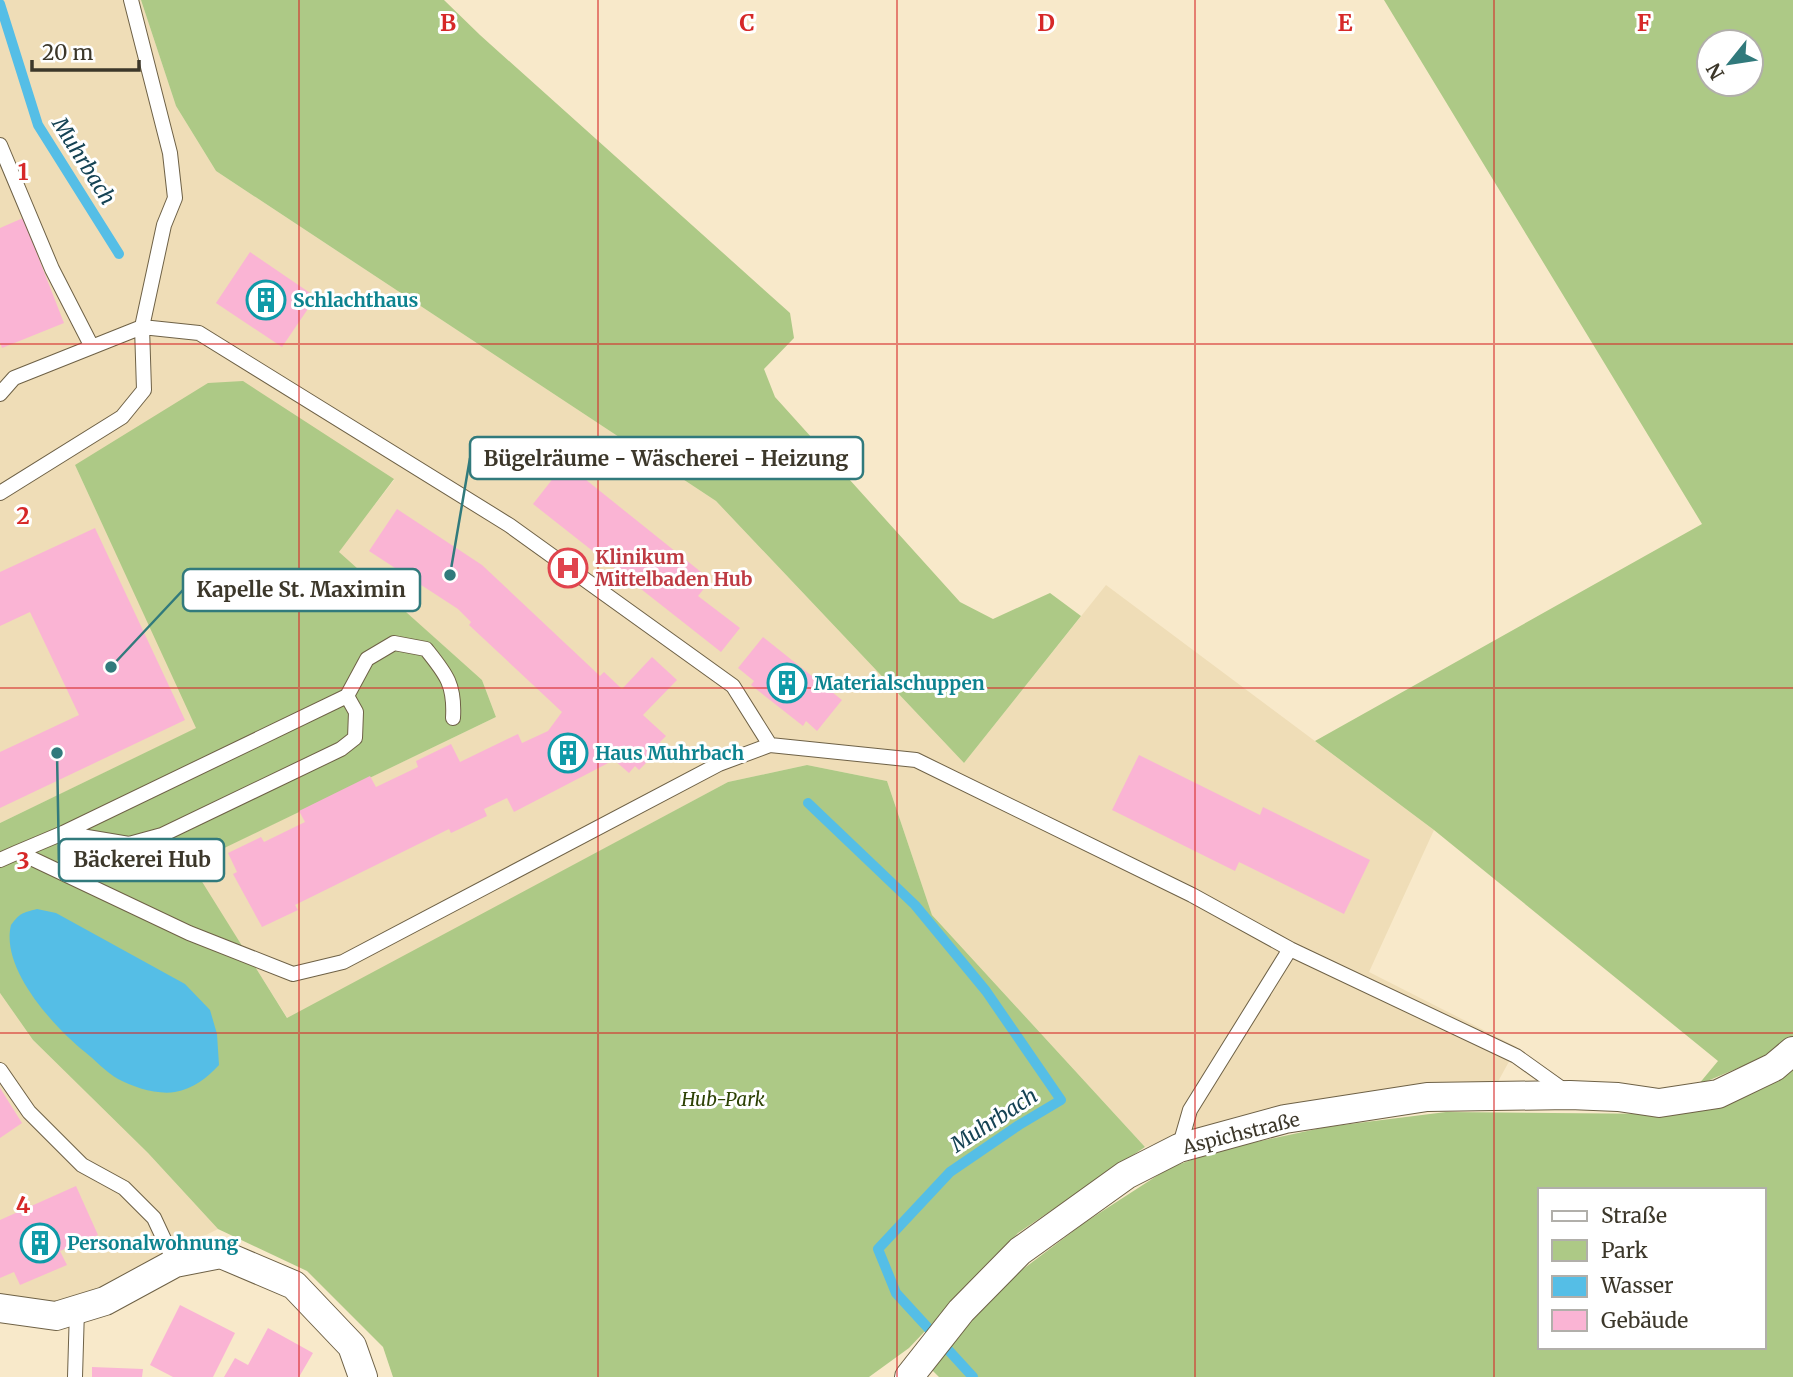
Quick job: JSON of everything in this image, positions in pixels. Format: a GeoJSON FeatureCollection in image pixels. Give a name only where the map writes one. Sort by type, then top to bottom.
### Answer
{"type":"FeatureCollection","features":[{"type":"Feature","properties":{"kind":"street","name":"Aspichstraße"},"geometry":{"type":"LineString","coordinates":[[916,1369],[961,1311],[1020,1251],[1126,1175],[1179,1148],[1285,1119],[1427,1097],[1570,1094],[1659,1103],[1718,1094],[1774,1067],[1793,1051]]}},
{"type":"Feature","properties":{"kind":"street"},"geometry":{"type":"LineString","coordinates":[[0,1308],[56,1316],[105,1301],[175,1264],[221,1254],[294,1285],[352,1346],[363,1377]]}},
{"type":"Feature","properties":{"kind":"lane"},"geometry":{"type":"LineString","coordinates":[[0,493],[122,417],[144,390],[142,327],[164,225],[175,198],[170,153],[131,0]]}},
{"type":"Feature","properties":{"kind":"lane"},"geometry":{"type":"LineString","coordinates":[[0,145],[52,270],[92,347]]}},
{"type":"Feature","properties":{"kind":"lane"},"geometry":{"type":"LineString","coordinates":[[0,394],[14,378],[142,327],[200,333],[509,525],[733,686],[770,745]]}},
{"type":"Feature","properties":{"kind":"lane"},"geometry":{"type":"LineString","coordinates":[[0,860],[63,833],[347,696],[367,659],[394,643],[426,649],[443,671],[454,695],[453,718]]}},
{"type":"Feature","properties":{"kind":"lane"},"geometry":{"type":"LineString","coordinates":[[63,833],[129,844],[162,835],[330,755],[355,738],[356,712],[347,696]]}},
{"type":"Feature","properties":{"kind":"lane"},"geometry":{"type":"LineString","coordinates":[[18,852],[188,933],[293,974],[344,962],[719,764],[770,745],[916,761],[1192,895],[1290,949],[1516,1056],[1570,1094]]}},
{"type":"Feature","properties":{"kind":"lane"},"geometry":{"type":"LineString","coordinates":[[1179,1148],[1190,1110],[1290,949]]}},
{"type":"Feature","properties":{"kind":"lane"},"geometry":{"type":"LineString","coordinates":[[0,1070],[29,1112],[82,1165],[124,1188],[154,1217],[175,1264]]}},
{"type":"Feature","properties":{"kind":"lane"},"geometry":{"type":"LineString","coordinates":[[75,1377],[77,1309]]}},
{"type":"Feature","properties":{"kind":"shaded area","name":"Klinikum Mittelbaden Hub"},"geometry":{"type":"Polygon","coordinates":[[[0,0],[141,0],[176,106],[216,171],[716,501],[964,763],[1106,585],[1434,830],[1369,972],[1517,1047],[1495,1087],[1375,1096],[1239,1116],[1145,1147],[932,915],[887,781],[807,765],[728,782],[288,1019],[190,864],[496,717],[482,680],[338,552],[394,480],[75,465],[197,728],[0,823],[0,0]]]}},
{"type":"Feature","properties":{"kind":"shaded area"},"geometry":{"type":"Polygon","coordinates":[[[0,993],[33,1040],[148,1153],[218,1229],[77,1300],[18,1308],[0,1300],[0,993]]]}},
{"type":"Feature","properties":{"kind":"green space"},"geometry":{"type":"Polygon","coordinates":[[[141,0],[444,0],[790,313],[794,338],[764,369],[775,397],[960,602],[993,619],[1050,593],[1081,616],[964,763],[716,501],[216,171],[176,106],[141,0]]]}},
{"type":"Feature","properties":{"kind":"green space"},"geometry":{"type":"Polygon","coordinates":[[[1384,0],[1793,0],[1793,1038],[1757,1060],[1698,1085],[1718,1061],[1434,830],[1315,741],[1702,524],[1384,0]]]}},
{"type":"Feature","properties":{"kind":"green space","name":"Hub-Park"},"geometry":{"type":"Polygon","coordinates":[[[243,381],[394,479],[339,552],[482,680],[496,717],[191,864],[287,1018],[728,782],[807,765],[887,781],[932,915],[1145,1147],[1018,1233],[909,1348],[869,1377],[393,1377],[383,1347],[307,1271],[218,1229],[148,1153],[33,1040],[0,993],[0,823],[196,728],[75,465],[208,383],[243,381]]]}},
{"type":"Feature","properties":{"kind":"green space"},"geometry":{"type":"Polygon","coordinates":[[[1793,1069],[1793,1377],[939,1377],[930,1368],[1002,1285],[1084,1223],[1169,1168],[1219,1150],[1326,1127],[1446,1112],[1668,1114],[1793,1069]]]}},
{"type":"Feature","properties":{"kind":"water"},"geometry":{"type":"Polygon","coordinates":[[[37,909],[56,913],[185,984],[210,1010],[217,1034],[219,1065],[194,1086],[168,1093],[131,1085],[105,1069],[46,1013],[22,978],[14,960],[10,942],[11,925],[22,914],[37,909]]]}},
{"type":"Feature","properties":{"kind":"building"},"geometry":{"type":"Polygon","coordinates":[[[23,218],[64,323],[2,348],[0,228],[23,218]]]}},
{"type":"Feature","properties":{"kind":"building","name":"Schlachthaus"},"geometry":{"type":"Polygon","coordinates":[[[250,252],[316,297],[282,347],[216,303],[250,252]]]}},
{"type":"Feature","properties":{"kind":"building"},"geometry":{"type":"Polygon","coordinates":[[[565,463],[711,580],[698,596],[740,628],[721,652],[533,504],[565,463]]]}},
{"type":"Feature","properties":{"kind":"building","name":"Haus Muhrbach"},"geometry":{"type":"Polygon","coordinates":[[[397,509],[482,565],[600,676],[604,672],[622,689],[652,657],[677,680],[643,715],[666,736],[660,742],[663,746],[639,770],[635,766],[629,773],[614,760],[514,812],[507,798],[484,809],[487,816],[451,833],[449,829],[295,905],[298,910],[262,927],[233,874],[237,872],[228,853],[261,837],[264,842],[305,822],[299,811],[370,776],[376,787],[418,767],[416,761],[451,744],[460,762],[518,734],[522,743],[548,731],[562,712],[469,625],[471,622],[458,609],[369,551],[397,509]]]}},
{"type":"Feature","properties":{"kind":"building"},"geometry":{"type":"Polygon","coordinates":[[[95,528],[185,720],[0,808],[0,752],[79,715],[30,612],[0,626],[0,572],[95,528]]]}},
{"type":"Feature","properties":{"kind":"building","name":"Materialschuppen"},"geometry":{"type":"Polygon","coordinates":[[[763,637],[842,700],[817,731],[806,721],[803,726],[751,685],[754,681],[738,668],[763,637]]]}},
{"type":"Feature","properties":{"kind":"building"},"geometry":{"type":"Polygon","coordinates":[[[1139,755],[1260,815],[1263,807],[1370,860],[1344,914],[1239,862],[1235,871],[1112,810],[1139,755]]]}},
{"type":"Feature","properties":{"kind":"building"},"geometry":{"type":"Polygon","coordinates":[[[0,1088],[22,1123],[0,1138],[0,1088]]]}},
{"type":"Feature","properties":{"kind":"building","name":"Personalwohnung"},"geometry":{"type":"Polygon","coordinates":[[[76,1186],[98,1235],[60,1251],[67,1265],[20,1285],[14,1272],[0,1278],[0,1220],[76,1186]]]}},
{"type":"Feature","properties":{"kind":"building"},"geometry":{"type":"Polygon","coordinates":[[[180,1305],[235,1333],[213,1377],[173,1377],[150,1365],[180,1305]]]}},
{"type":"Feature","properties":{"kind":"building"},"geometry":{"type":"Polygon","coordinates":[[[268,1328],[313,1353],[299,1377],[224,1377],[235,1358],[248,1365],[268,1328]]]}},
{"type":"Feature","properties":{"kind":"building"},"geometry":{"type":"Polygon","coordinates":[[[92,1367],[143,1369],[142,1377],[92,1377],[92,1367]]]}},
{"type":"Feature","properties":{"kind":"waterway","name":"Muhrbach"},"geometry":{"type":"LineString","coordinates":[[0,4],[38,125],[119,254]]}},
{"type":"Feature","properties":{"kind":"waterway","name":"Muhrbach"},"geometry":{"type":"LineString","coordinates":[[808,803],[915,905],[986,991],[1061,1100],[950,1172],[878,1249],[896,1293],[973,1377]]}},
{"type":"Feature","properties":{"kind":"place","name":"Schlachthaus"},"geometry":{"type":"Point","coordinates":[266,300]}},
{"type":"Feature","properties":{"kind":"place","name":"Klinikum Mittelbaden Hub"},"geometry":{"type":"Point","coordinates":[568,568]}},
{"type":"Feature","properties":{"kind":"place","name":"Bügelräume - Wäscherei - Heizung"},"geometry":{"type":"Point","coordinates":[450,575]}},
{"type":"Feature","properties":{"kind":"place","name":"Kapelle St. Maximin"},"geometry":{"type":"Point","coordinates":[111,667]}},
{"type":"Feature","properties":{"kind":"place","name":"Materialschuppen"},"geometry":{"type":"Point","coordinates":[787,683]}},
{"type":"Feature","properties":{"kind":"place","name":"Bäckerei Hub"},"geometry":{"type":"Point","coordinates":[57,753]}},
{"type":"Feature","properties":{"kind":"place","name":"Haus Muhrbach"},"geometry":{"type":"Point","coordinates":[568,753]}},
{"type":"Feature","properties":{"kind":"place","name":"Personalwohnung"},"geometry":{"type":"Point","coordinates":[40,1243]}}]}
